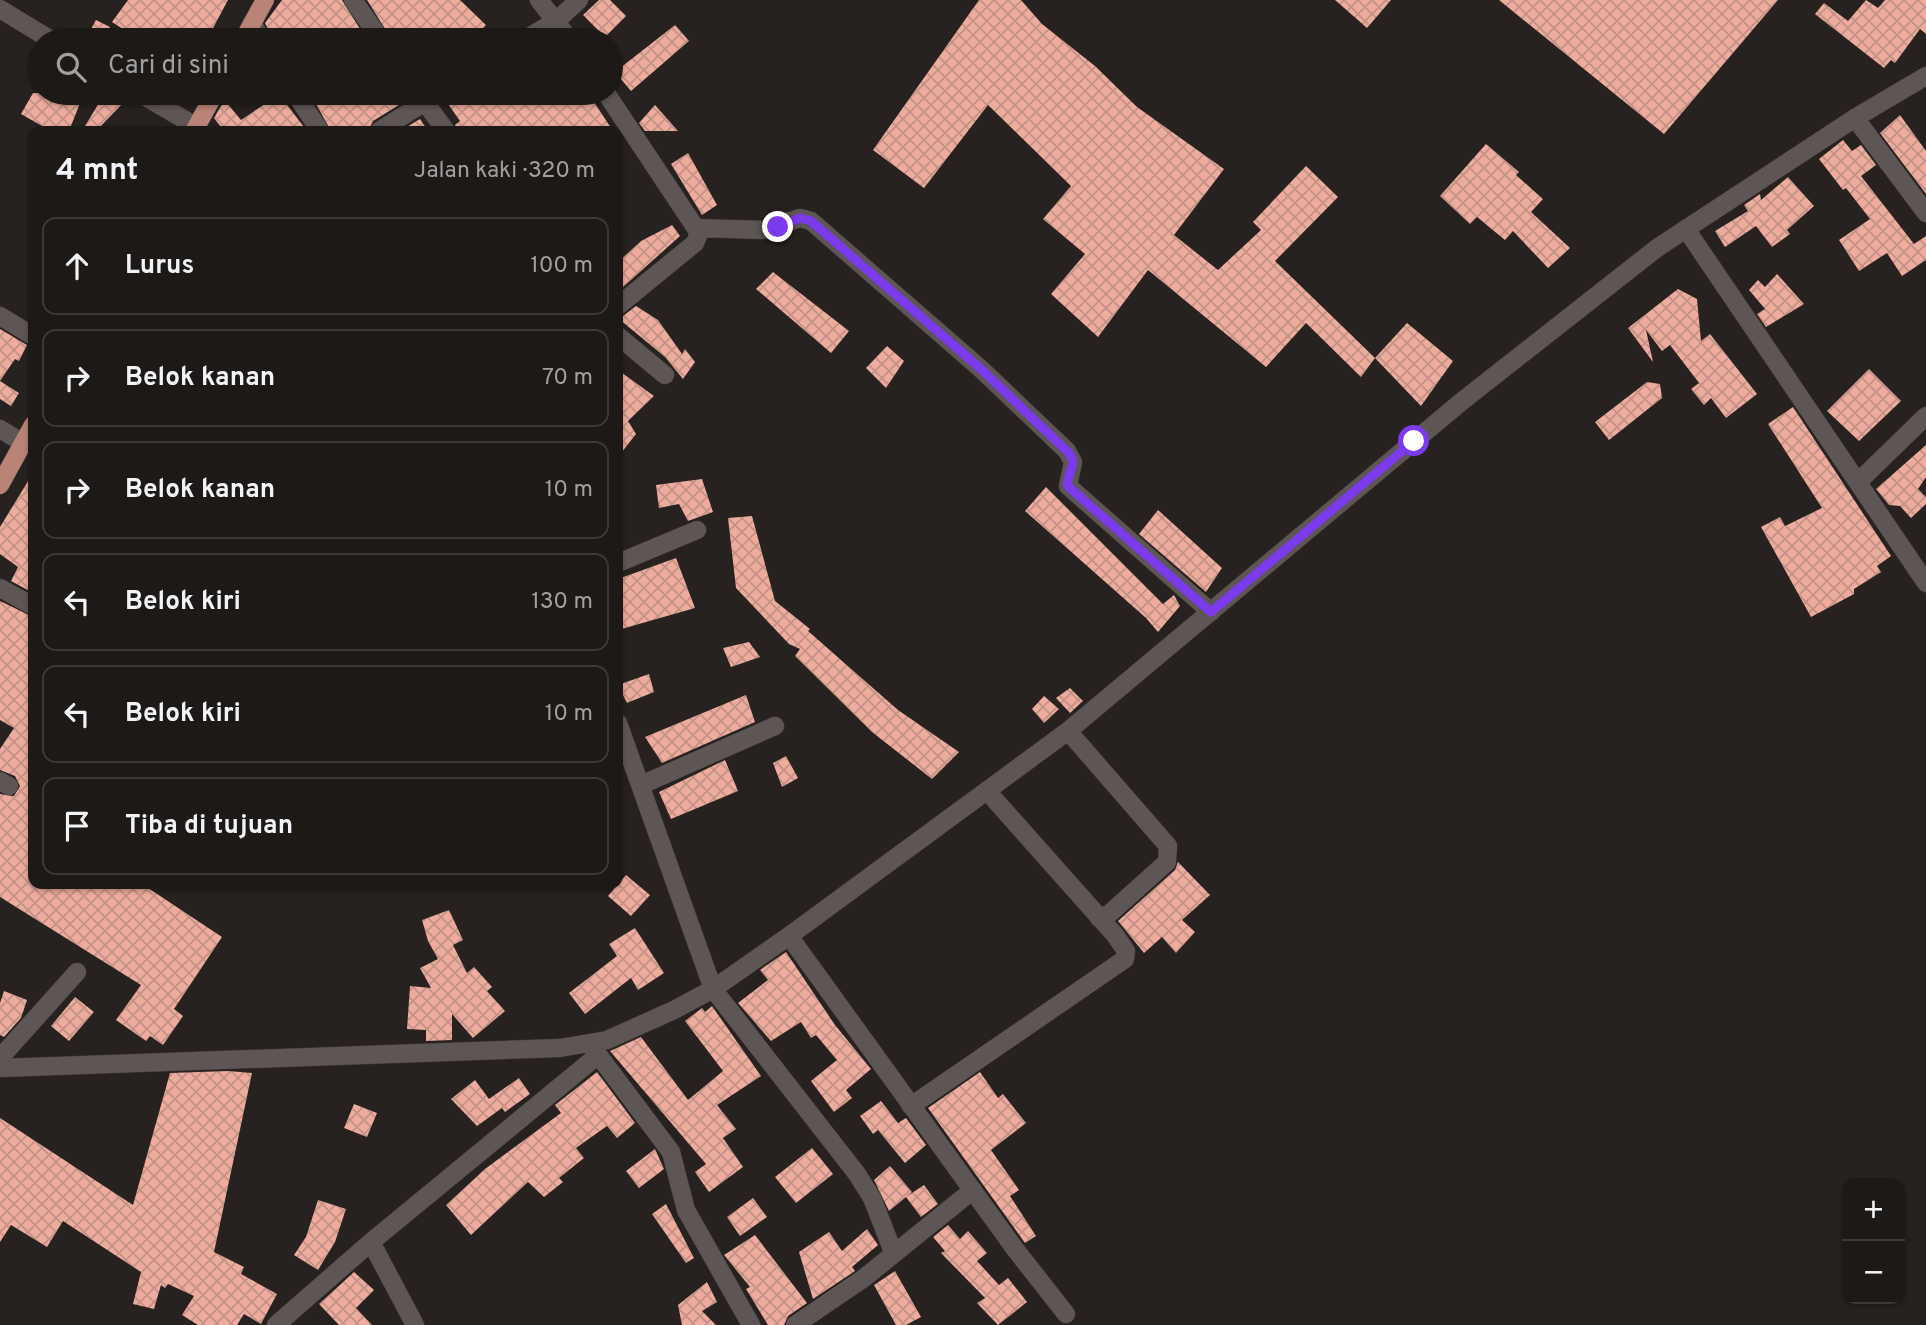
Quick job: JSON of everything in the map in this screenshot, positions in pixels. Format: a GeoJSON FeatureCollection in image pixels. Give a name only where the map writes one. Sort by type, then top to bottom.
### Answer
{"type":"FeatureCollection","features":[{"type":"Feature","properties":{"kind":"main road"},"geometry":{"type":"LineString","coordinates":[[249,28],[265,0]]}},
{"type":"Feature","properties":{"kind":"main road"},"geometry":{"type":"LineString","coordinates":[[197,126],[208,105]]}},
{"type":"Feature","properties":{"kind":"main road"},"geometry":{"type":"LineString","coordinates":[[0,485],[28,434]]}},
{"type":"Feature","properties":{"kind":"street"},"geometry":{"type":"LineString","coordinates":[[353,0],[373,28]]}},
{"type":"Feature","properties":{"kind":"street"},"geometry":{"type":"LineString","coordinates":[[539,0],[562,28]]}},
{"type":"Feature","properties":{"kind":"street"},"geometry":{"type":"LineString","coordinates":[[543,28],[579,0]]}},
{"type":"Feature","properties":{"kind":"street"},"geometry":{"type":"LineString","coordinates":[[0,9],[31,28]]}},
{"type":"Feature","properties":{"kind":"street"},"geometry":{"type":"LineString","coordinates":[[252,23],[255,28]]}},
{"type":"Feature","properties":{"kind":"street"},"geometry":{"type":"LineString","coordinates":[[276,1325],[594,1051],[713,989],[789,936],[1068,731],[1461,402],[1686,229],[1855,118],[1926,76]]}},
{"type":"Feature","properties":{"kind":"street"},"geometry":{"type":"LineString","coordinates":[[158,105],[190,126]]}},
{"type":"Feature","properties":{"kind":"street"},"geometry":{"type":"LineString","coordinates":[[303,105],[317,126]]}},
{"type":"Feature","properties":{"kind":"street"},"geometry":{"type":"LineString","coordinates":[[386,126],[415,105]]}},
{"type":"Feature","properties":{"kind":"street"},"geometry":{"type":"LineString","coordinates":[[432,105],[443,126]]}},
{"type":"Feature","properties":{"kind":"street"},"geometry":{"type":"LineString","coordinates":[[614,105],[698,228],[699,237],[623,302]]}},
{"type":"Feature","properties":{"kind":"street"},"geometry":{"type":"LineString","coordinates":[[1855,118],[1926,212]]}},
{"type":"Feature","properties":{"kind":"street"},"geometry":{"type":"LineString","coordinates":[[698,228],[763,230],[800,218],[811,221],[972,361],[1067,451],[1073,462],[1068,486],[1211,612]]}},
{"type":"Feature","properties":{"kind":"street"},"geometry":{"type":"LineString","coordinates":[[1686,229],[1926,583]]}},
{"type":"Feature","properties":{"kind":"street"},"geometry":{"type":"LineString","coordinates":[[0,316],[28,333]]}},
{"type":"Feature","properties":{"kind":"street"},"geometry":{"type":"LineString","coordinates":[[623,340],[665,375]]}},
{"type":"Feature","properties":{"kind":"street"},"geometry":{"type":"LineString","coordinates":[[1858,481],[1926,416]]}},
{"type":"Feature","properties":{"kind":"street"},"geometry":{"type":"LineString","coordinates":[[0,429],[23,443]]}},
{"type":"Feature","properties":{"kind":"street"},"geometry":{"type":"LineString","coordinates":[[623,561],[697,530]]}},
{"type":"Feature","properties":{"kind":"street"},"geometry":{"type":"LineString","coordinates":[[0,588],[28,603]]}},
{"type":"Feature","properties":{"kind":"street"},"geometry":{"type":"LineString","coordinates":[[631,777],[775,726]]}},
{"type":"Feature","properties":{"kind":"street"},"geometry":{"type":"LineString","coordinates":[[1068,731],[1168,846],[1167,862],[1109,914],[1099,918]]}},
{"type":"Feature","properties":{"kind":"street"},"geometry":{"type":"LineString","coordinates":[[623,744],[631,777],[713,989],[857,1174],[872,1198],[894,1254]]}},
{"type":"Feature","properties":{"kind":"street"},"geometry":{"type":"LineString","coordinates":[[911,1106],[1125,960],[1126,951],[987,791]]}},
{"type":"Feature","properties":{"kind":"street"},"geometry":{"type":"LineString","coordinates":[[789,936],[1066,1314]]}},
{"type":"Feature","properties":{"kind":"street"},"geometry":{"type":"LineString","coordinates":[[0,1060],[77,972]]}},
{"type":"Feature","properties":{"kind":"street"},"geometry":{"type":"LineString","coordinates":[[0,1060],[594,1051]]}},
{"type":"Feature","properties":{"kind":"street"},"geometry":{"type":"LineString","coordinates":[[594,1051],[671,1153],[686,1210],[751,1325]]}},
{"type":"Feature","properties":{"kind":"street"},"geometry":{"type":"LineString","coordinates":[[795,1325],[894,1254],[973,1190]]}},
{"type":"Feature","properties":{"kind":"street"},"geometry":{"type":"LineString","coordinates":[[371,1242],[415,1325]]}},
{"type":"Feature","properties":{"kind":"building"},"geometry":{"type":"Polygon","coordinates":[[[128,0],[228,0],[213,28],[121,28],[112,22],[128,0]]]}},
{"type":"Feature","properties":{"kind":"building"},"geometry":{"type":"Polygon","coordinates":[[[282,0],[342,0],[360,28],[267,28],[265,23],[282,0]]]}},
{"type":"Feature","properties":{"kind":"building"},"geometry":{"type":"Polygon","coordinates":[[[367,0],[460,0],[486,25],[483,28],[384,28],[367,0]]]}},
{"type":"Feature","properties":{"kind":"building"},"geometry":{"type":"Polygon","coordinates":[[[599,0],[610,0],[626,16],[614,28],[596,28],[583,15],[599,0]]]}},
{"type":"Feature","properties":{"kind":"building"},"geometry":{"type":"Polygon","coordinates":[[[979,0],[1021,0],[1042,24],[1095,66],[1137,107],[1224,169],[1174,235],[1218,270],[1261,230],[1253,222],[1306,166],[1338,197],[1275,261],[1375,358],[1361,377],[1306,323],[1266,367],[1148,270],[1098,337],[1051,294],[1085,254],[1043,219],[1071,186],[988,105],[924,188],[873,150],[979,0]]]}},
{"type":"Feature","properties":{"kind":"building"},"geometry":{"type":"Polygon","coordinates":[[[1335,0],[1391,0],[1367,28],[1335,0]]]}},
{"type":"Feature","properties":{"kind":"building"},"geometry":{"type":"Polygon","coordinates":[[[1499,0],[1778,0],[1664,134],[1499,0]]]}},
{"type":"Feature","properties":{"kind":"building"},"geometry":{"type":"Polygon","coordinates":[[[1866,0],[1878,8],[1885,0],[1926,0],[1926,34],[1920,29],[1895,63],[1891,60],[1884,68],[1815,14],[1824,3],[1848,21],[1866,0]]]}},
{"type":"Feature","properties":{"kind":"building"},"geometry":{"type":"Polygon","coordinates":[[[96,20],[110,27],[110,28],[92,28],[96,20]]]}},
{"type":"Feature","properties":{"kind":"building"},"geometry":{"type":"Polygon","coordinates":[[[675,25],[689,41],[631,91],[623,82],[623,66],[675,25]]]}},
{"type":"Feature","properties":{"kind":"building"},"geometry":{"type":"Polygon","coordinates":[[[28,102],[28,105],[79,105],[71,126],[42,126],[21,114],[28,102]]]}},
{"type":"Feature","properties":{"kind":"building"},"geometry":{"type":"Polygon","coordinates":[[[98,105],[121,105],[101,126],[85,126],[98,105]]]}},
{"type":"Feature","properties":{"kind":"building"},"geometry":{"type":"Polygon","coordinates":[[[228,105],[241,120],[264,105],[287,105],[303,126],[220,126],[214,118],[221,106],[228,105]]]}},
{"type":"Feature","properties":{"kind":"building"},"geometry":{"type":"Polygon","coordinates":[[[316,105],[399,105],[373,121],[370,126],[328,126],[316,105]]]}},
{"type":"Feature","properties":{"kind":"building"},"geometry":{"type":"Polygon","coordinates":[[[449,105],[596,105],[610,126],[455,126],[460,121],[449,105]]]}},
{"type":"Feature","properties":{"kind":"building"},"geometry":{"type":"Polygon","coordinates":[[[655,105],[678,131],[645,131],[639,123],[655,105]]]}},
{"type":"Feature","properties":{"kind":"building"},"geometry":{"type":"Polygon","coordinates":[[[1900,115],[1926,151],[1926,194],[1880,133],[1900,115]]]}},
{"type":"Feature","properties":{"kind":"building"},"geometry":{"type":"Polygon","coordinates":[[[420,119],[425,126],[408,126],[420,119]]]}},
{"type":"Feature","properties":{"kind":"building"},"geometry":{"type":"Polygon","coordinates":[[[1843,140],[1852,151],[1861,145],[1876,165],[1861,176],[1914,244],[1926,236],[1926,260],[1902,276],[1887,253],[1859,271],[1839,240],[1870,219],[1819,159],[1843,140]]]}},
{"type":"Feature","properties":{"kind":"building"},"geometry":{"type":"Polygon","coordinates":[[[1486,144],[1519,172],[1516,175],[1543,199],[1531,212],[1570,248],[1548,268],[1513,231],[1505,240],[1477,217],[1470,224],[1440,196],[1486,144]]]}},
{"type":"Feature","properties":{"kind":"building"},"geometry":{"type":"Polygon","coordinates":[[[688,153],[717,205],[702,215],[671,164],[688,153]]]}},
{"type":"Feature","properties":{"kind":"building"},"geometry":{"type":"Polygon","coordinates":[[[1788,177],[1814,206],[1787,230],[1790,234],[1772,247],[1756,226],[1725,247],[1715,231],[1748,211],[1744,205],[1760,194],[1761,200],[1788,177]]]}},
{"type":"Feature","properties":{"kind":"building"},"geometry":{"type":"Polygon","coordinates":[[[672,225],[680,236],[623,287],[623,257],[641,241],[672,225]]]}},
{"type":"Feature","properties":{"kind":"building"},"geometry":{"type":"Polygon","coordinates":[[[773,272],[849,331],[831,353],[756,289],[773,272]]]}},
{"type":"Feature","properties":{"kind":"building"},"geometry":{"type":"Polygon","coordinates":[[[1777,274],[1804,304],[1766,327],[1757,314],[1765,309],[1749,290],[1758,280],[1765,287],[1777,274]]]}},
{"type":"Feature","properties":{"kind":"building"},"geometry":{"type":"Polygon","coordinates":[[[1678,289],[1697,299],[1701,341],[1710,334],[1757,394],[1726,418],[1711,398],[1704,405],[1691,389],[1699,383],[1670,345],[1662,351],[1646,330],[1653,362],[1628,328],[1678,289]]]}},
{"type":"Feature","properties":{"kind":"building"},"geometry":{"type":"Polygon","coordinates":[[[636,306],[658,320],[682,354],[685,349],[695,362],[683,379],[665,357],[623,322],[623,316],[636,306]]]}},
{"type":"Feature","properties":{"kind":"building"},"geometry":{"type":"Polygon","coordinates":[[[1407,323],[1453,361],[1421,406],[1375,358],[1407,323]]]}},
{"type":"Feature","properties":{"kind":"building"},"geometry":{"type":"Polygon","coordinates":[[[0,329],[27,345],[19,361],[15,359],[0,381],[0,329]]]}},
{"type":"Feature","properties":{"kind":"building"},"geometry":{"type":"Polygon","coordinates":[[[887,346],[904,361],[886,388],[866,368],[887,346]]]}},
{"type":"Feature","properties":{"kind":"building"},"geometry":{"type":"Polygon","coordinates":[[[1869,369],[1901,401],[1859,441],[1827,411],[1869,369]]]}},
{"type":"Feature","properties":{"kind":"building"},"geometry":{"type":"Polygon","coordinates":[[[623,374],[654,396],[628,421],[636,434],[623,451],[623,374]]]}},
{"type":"Feature","properties":{"kind":"building"},"geometry":{"type":"Polygon","coordinates":[[[0,381],[19,393],[11,406],[0,399],[0,381]]]}},
{"type":"Feature","properties":{"kind":"building"},"geometry":{"type":"Polygon","coordinates":[[[1647,382],[1660,384],[1662,398],[1609,440],[1595,422],[1647,382]]]}},
{"type":"Feature","properties":{"kind":"building"},"geometry":{"type":"Polygon","coordinates":[[[1793,407],[1891,556],[1877,566],[1881,572],[1854,589],[1854,594],[1811,617],[1761,527],[1780,517],[1785,526],[1822,508],[1768,424],[1793,407]]]}},
{"type":"Feature","properties":{"kind":"building"},"geometry":{"type":"Polygon","coordinates":[[[1926,445],[1926,477],[1918,489],[1926,497],[1926,504],[1911,518],[1900,506],[1889,505],[1876,489],[1926,445]]]}},
{"type":"Feature","properties":{"kind":"building"},"geometry":{"type":"Polygon","coordinates":[[[702,479],[713,512],[688,521],[679,504],[659,508],[656,485],[702,479]]]}},
{"type":"Feature","properties":{"kind":"building"},"geometry":{"type":"Polygon","coordinates":[[[28,481],[28,590],[11,581],[18,567],[0,554],[0,527],[28,481]]]}},
{"type":"Feature","properties":{"kind":"building"},"geometry":{"type":"Polygon","coordinates":[[[1046,487],[1163,604],[1174,595],[1180,606],[1158,632],[1146,618],[1025,511],[1046,487]]]}},
{"type":"Feature","properties":{"kind":"building"},"geometry":{"type":"Polygon","coordinates":[[[1158,510],[1222,568],[1206,592],[1139,534],[1158,510]]]}},
{"type":"Feature","properties":{"kind":"building"},"geometry":{"type":"Polygon","coordinates":[[[752,516],[775,601],[810,629],[808,631],[898,710],[959,752],[932,779],[872,732],[795,656],[800,649],[789,644],[736,588],[728,518],[752,516]]]}},
{"type":"Feature","properties":{"kind":"building"},"geometry":{"type":"Polygon","coordinates":[[[676,558],[695,608],[623,629],[623,577],[676,558]]]}},
{"type":"Feature","properties":{"kind":"building"},"geometry":{"type":"Polygon","coordinates":[[[0,601],[28,615],[28,889],[150,889],[222,937],[174,1009],[183,1016],[163,1045],[150,1036],[146,1041],[116,1020],[141,985],[0,897],[0,794],[14,796],[20,786],[15,776],[0,770],[0,749],[14,728],[0,720],[0,601]]]}},
{"type":"Feature","properties":{"kind":"building"},"geometry":{"type":"Polygon","coordinates":[[[749,642],[760,657],[731,667],[723,648],[749,642]]]}},
{"type":"Feature","properties":{"kind":"building"},"geometry":{"type":"Polygon","coordinates":[[[649,674],[654,692],[627,703],[623,695],[623,683],[649,674]]]}},
{"type":"Feature","properties":{"kind":"building"},"geometry":{"type":"Polygon","coordinates":[[[1070,688],[1083,701],[1070,713],[1056,698],[1070,688]]]}},
{"type":"Feature","properties":{"kind":"building"},"geometry":{"type":"Polygon","coordinates":[[[746,695],[755,722],[662,763],[645,737],[746,695]]]}},
{"type":"Feature","properties":{"kind":"building"},"geometry":{"type":"Polygon","coordinates":[[[1044,696],[1059,709],[1044,723],[1032,709],[1044,696]]]}},
{"type":"Feature","properties":{"kind":"building"},"geometry":{"type":"Polygon","coordinates":[[[786,756],[798,778],[782,787],[773,763],[786,756]]]}},
{"type":"Feature","properties":{"kind":"building"},"geometry":{"type":"Polygon","coordinates":[[[725,760],[738,791],[671,819],[659,792],[725,760]]]}},
{"type":"Feature","properties":{"kind":"building"},"geometry":{"type":"Polygon","coordinates":[[[1178,862],[1210,895],[1182,920],[1195,932],[1176,953],[1162,937],[1144,953],[1118,921],[1175,870],[1178,862]]]}},
{"type":"Feature","properties":{"kind":"building"},"geometry":{"type":"Polygon","coordinates":[[[626,875],[650,895],[631,916],[608,896],[614,889],[623,889],[623,878],[626,875]]]}},
{"type":"Feature","properties":{"kind":"building"},"geometry":{"type":"Polygon","coordinates":[[[449,910],[463,940],[453,945],[467,973],[474,967],[492,987],[487,991],[505,1011],[473,1038],[452,1014],[452,1040],[426,1041],[426,1030],[407,1029],[410,986],[431,988],[420,968],[438,959],[428,941],[422,920],[449,910]]]}},
{"type":"Feature","properties":{"kind":"building"},"geometry":{"type":"Polygon","coordinates":[[[635,928],[664,973],[638,990],[631,978],[585,1014],[569,993],[617,956],[609,944],[635,928]]]}},
{"type":"Feature","properties":{"kind":"building"},"geometry":{"type":"Polygon","coordinates":[[[786,952],[835,1025],[871,1069],[846,1090],[852,1098],[834,1112],[811,1081],[837,1060],[816,1035],[811,1038],[801,1022],[771,1041],[738,1003],[768,980],[760,970],[786,952]]]}},
{"type":"Feature","properties":{"kind":"building"},"geometry":{"type":"Polygon","coordinates":[[[4,991],[27,1000],[21,1018],[4,1037],[0,1035],[0,1003],[4,991]]]}},
{"type":"Feature","properties":{"kind":"building"},"geometry":{"type":"Polygon","coordinates":[[[75,997],[94,1012],[69,1041],[51,1026],[75,997]]]}},
{"type":"Feature","properties":{"kind":"building"},"geometry":{"type":"Polygon","coordinates":[[[712,1006],[761,1076],[717,1105],[736,1129],[723,1138],[743,1167],[709,1192],[695,1172],[706,1164],[610,1051],[641,1037],[688,1100],[723,1071],[685,1021],[702,1008],[705,1012],[712,1006]]]}},
{"type":"Feature","properties":{"kind":"building"},"geometry":{"type":"Polygon","coordinates":[[[597,1072],[635,1123],[617,1138],[607,1126],[576,1148],[584,1158],[559,1178],[563,1182],[544,1197],[528,1182],[471,1235],[446,1205],[485,1169],[561,1113],[555,1105],[597,1072]]]}},
{"type":"Feature","properties":{"kind":"building"},"geometry":{"type":"Polygon","coordinates":[[[980,1072],[998,1098],[1003,1094],[1026,1123],[991,1150],[1019,1190],[1010,1196],[1036,1236],[1025,1243],[928,1108],[980,1072]]]}},
{"type":"Feature","properties":{"kind":"building"},"geometry":{"type":"Polygon","coordinates":[[[170,1073],[252,1073],[214,1252],[244,1267],[241,1274],[277,1294],[261,1324],[244,1314],[237,1325],[198,1325],[182,1315],[194,1296],[168,1284],[165,1288],[161,1285],[154,1309],[133,1304],[141,1272],[63,1221],[47,1247],[11,1225],[0,1242],[0,1118],[133,1205],[170,1073]]]}},
{"type":"Feature","properties":{"kind":"building"},"geometry":{"type":"Polygon","coordinates":[[[519,1078],[530,1094],[505,1112],[502,1108],[477,1126],[451,1099],[475,1080],[489,1099],[519,1078]]]}},
{"type":"Feature","properties":{"kind":"building"},"geometry":{"type":"Polygon","coordinates":[[[881,1101],[898,1123],[906,1118],[926,1145],[905,1163],[878,1130],[873,1134],[860,1116],[881,1101]]]}},
{"type":"Feature","properties":{"kind":"building"},"geometry":{"type":"Polygon","coordinates":[[[354,1104],[377,1113],[367,1137],[344,1128],[354,1104]]]}},
{"type":"Feature","properties":{"kind":"building"},"geometry":{"type":"Polygon","coordinates":[[[812,1148],[833,1174],[796,1203],[775,1177],[812,1148]]]}},
{"type":"Feature","properties":{"kind":"building"},"geometry":{"type":"Polygon","coordinates":[[[655,1149],[664,1169],[639,1188],[626,1171],[655,1149]]]}},
{"type":"Feature","properties":{"kind":"building"},"geometry":{"type":"Polygon","coordinates":[[[890,1166],[912,1192],[889,1211],[874,1180],[890,1166]]]}},
{"type":"Feature","properties":{"kind":"building"},"geometry":{"type":"Polygon","coordinates":[[[924,1185],[938,1204],[921,1217],[906,1197],[924,1185]]]}},
{"type":"Feature","properties":{"kind":"building"},"geometry":{"type":"Polygon","coordinates":[[[753,1198],[767,1217],[740,1236],[727,1217],[753,1198]]]}},
{"type":"Feature","properties":{"kind":"building"},"geometry":{"type":"Polygon","coordinates":[[[318,1200],[346,1209],[335,1242],[318,1270],[294,1255],[306,1237],[318,1200]]]}},
{"type":"Feature","properties":{"kind":"building"},"geometry":{"type":"Polygon","coordinates":[[[666,1204],[694,1258],[686,1263],[652,1214],[666,1204]]]}},
{"type":"Feature","properties":{"kind":"building"},"geometry":{"type":"Polygon","coordinates":[[[948,1225],[960,1239],[968,1231],[987,1253],[977,1261],[999,1285],[1008,1278],[1027,1302],[998,1325],[977,1303],[985,1298],[941,1253],[945,1251],[933,1237],[948,1225]]]}},
{"type":"Feature","properties":{"kind":"building"},"geometry":{"type":"Polygon","coordinates":[[[867,1229],[878,1245],[852,1267],[855,1271],[813,1299],[799,1252],[829,1232],[842,1251],[867,1229]]]}},
{"type":"Feature","properties":{"kind":"building"},"geometry":{"type":"Polygon","coordinates":[[[755,1235],[807,1303],[788,1316],[784,1325],[768,1325],[746,1289],[750,1287],[724,1255],[755,1235]]]}},
{"type":"Feature","properties":{"kind":"building"},"geometry":{"type":"Polygon","coordinates":[[[895,1271],[921,1317],[906,1325],[896,1325],[874,1285],[895,1271]]]}},
{"type":"Feature","properties":{"kind":"building"},"geometry":{"type":"Polygon","coordinates":[[[354,1272],[374,1290],[356,1308],[372,1325],[339,1325],[319,1304],[354,1272]]]}},
{"type":"Feature","properties":{"kind":"building"},"geometry":{"type":"Polygon","coordinates":[[[707,1282],[717,1302],[702,1311],[716,1325],[682,1325],[678,1305],[707,1282]]]}},
{"type":"Feature","properties":{"kind":"route"},"geometry":{"type":"LineString","coordinates":[[778,227],[800,218],[811,221],[981,369],[1070,454],[1073,462],[1067,484],[1070,488],[1211,612],[1414,441]]}}]}
